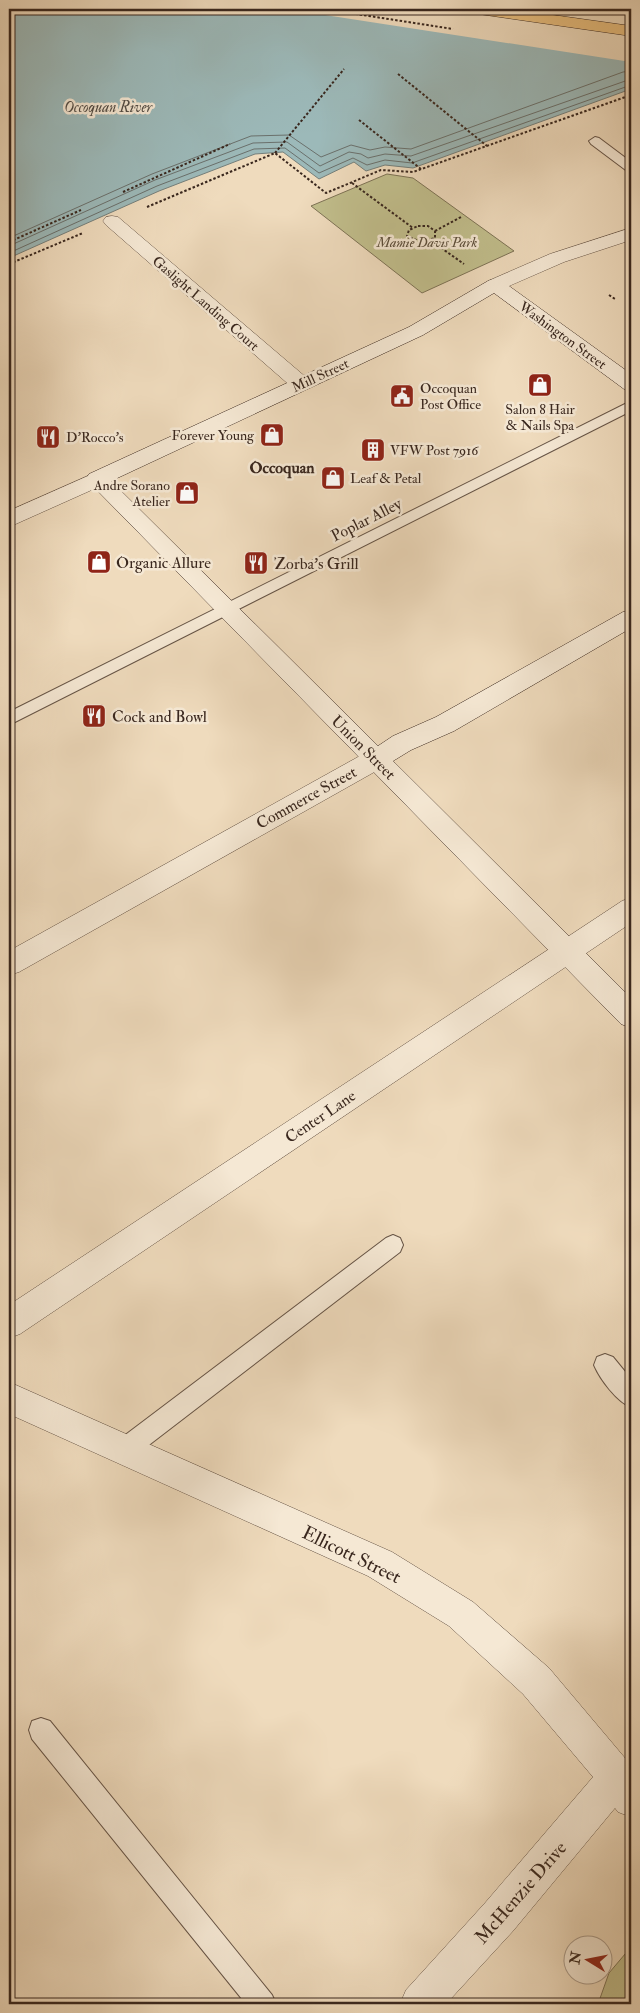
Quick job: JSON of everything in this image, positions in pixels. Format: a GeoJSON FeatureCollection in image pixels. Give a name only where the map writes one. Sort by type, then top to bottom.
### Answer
{"type":"FeatureCollection","features":[{"type":"Feature","properties":{"kind":"highway"},"geometry":{"type":"LineString","coordinates":[[479,9],[631,31]]}},
{"type":"Feature","properties":{"kind":"street","name":"Gaslight Landing Court"},"geometry":{"type":"LineString","coordinates":[[112,221],[300,384]]}},
{"type":"Feature","properties":{"kind":"street","name":"Mill Street"},"geometry":{"type":"LineString","coordinates":[[9,518],[416,331],[495,285],[557,258],[631,234]]}},
{"type":"Feature","properties":{"kind":"street","name":"Washington Street"},"geometry":{"type":"LineString","coordinates":[[495,285],[631,384]]}},
{"type":"Feature","properties":{"kind":"street","name":"Union Street"},"geometry":{"type":"LineString","coordinates":[[97,479],[631,1016]]}},
{"type":"Feature","properties":{"kind":"street","name":"Commerce Street"},"geometry":{"type":"LineString","coordinates":[[9,964],[402,743],[445,724],[631,618]]}},
{"type":"Feature","properties":{"kind":"street","name":"Center Lane"},"geometry":{"type":"LineString","coordinates":[[9,1323],[631,909]]}},
{"type":"Feature","properties":{"kind":"street","name":"Ellicott Street"},"geometry":{"type":"LineString","coordinates":[[9,1398],[380,1564],[461,1614],[536,1680],[627,1781]]}},
{"type":"Feature","properties":{"kind":"street","name":"McHenzie Drive"},"geometry":{"type":"LineString","coordinates":[[420,2004],[627,1781]]}},
{"type":"Feature","properties":{"kind":"lane"},"geometry":{"type":"LineString","coordinates":[[595,141],[631,168]]}},
{"type":"Feature","properties":{"kind":"lane","name":"Poplar Alley"},"geometry":{"type":"LineString","coordinates":[[9,719],[631,405]]}},
{"type":"Feature","properties":{"kind":"lane"},"geometry":{"type":"LineString","coordinates":[[124,1450],[393,1245]]}},
{"type":"Feature","properties":{"kind":"lane"},"geometry":{"type":"LineString","coordinates":[[605,1365],[631,1396]]}},
{"type":"Feature","properties":{"kind":"lane"},"geometry":{"type":"LineString","coordinates":[[40,1730],[263,2004]]}},
{"type":"Feature","properties":{"kind":"path"},"geometry":{"type":"LineString","coordinates":[[9,264],[275,153],[344,69]]}},
{"type":"Feature","properties":{"kind":"path"},"geometry":{"type":"LineString","coordinates":[[398,74],[487,146]]}},
{"type":"Feature","properties":{"kind":"path"},"geometry":{"type":"LineString","coordinates":[[275,153],[326,193],[381,170],[413,172],[422,170],[631,95]]}},
{"type":"Feature","properties":{"kind":"path"},"geometry":{"type":"LineString","coordinates":[[359,120],[422,170]]}},
{"type":"Feature","properties":{"kind":"path"},"geometry":{"type":"LineString","coordinates":[[352,182],[413,228]]}},
{"type":"Feature","properties":{"kind":"path"},"geometry":{"type":"LineString","coordinates":[[435,231],[461,217]]}},
{"type":"Feature","properties":{"kind":"path"},"geometry":{"type":"LineString","coordinates":[[418,226],[428,226],[435,231],[435,238],[424,243],[415,242],[408,236],[409,230],[418,226]]}},
{"type":"Feature","properties":{"kind":"path"},"geometry":{"type":"LineString","coordinates":[[430,240],[466,266]]}},
{"type":"Feature","properties":{"kind":"path"},"geometry":{"type":"LineString","coordinates":[[609,295],[615,299]]}},
{"type":"Feature","properties":{"kind":"green space","name":"Mamie Davis Park"},"geometry":{"type":"Polygon","coordinates":[[[387,174],[413,178],[514,251],[422,293],[311,206],[387,174]]]}},
{"type":"Feature","properties":{"kind":"green space"},"geometry":{"type":"Polygon","coordinates":[[[631,1947],[631,2004],[598,2004],[604,1986],[612,1986],[612,1969],[631,1947]]]}},
{"type":"Feature","properties":{"kind":"water","name":"Occoquan River"},"geometry":{"type":"Polygon","coordinates":[[[9,9],[631,9],[631,89],[413,168],[385,165],[366,171],[354,162],[319,179],[283,152],[255,154],[159,191],[9,258],[9,9]]]}},
{"type":"Feature","properties":{"kind":"pier"},"geometry":{"type":"Polygon","coordinates":[[[286,9],[631,9],[631,62],[286,9]]]}},
{"type":"Feature","properties":{"kind":"place","name":"Salon 8 Hair & Nails Spa"},"geometry":{"type":"Point","coordinates":[540,385]}},
{"type":"Feature","properties":{"kind":"place","name":"Occoquan Post Office"},"geometry":{"type":"Point","coordinates":[402,396]}},
{"type":"Feature","properties":{"kind":"place","name":"Forever Young"},"geometry":{"type":"Point","coordinates":[272,435]}},
{"type":"Feature","properties":{"kind":"place","name":"D'Rocco's"},"geometry":{"type":"Point","coordinates":[48,437]}},
{"type":"Feature","properties":{"kind":"place","name":"VFW Post 7916"},"geometry":{"type":"Point","coordinates":[373,450]}},
{"type":"Feature","properties":{"kind":"place","name":"Leaf & Petal"},"geometry":{"type":"Point","coordinates":[333,478]}},
{"type":"Feature","properties":{"kind":"place","name":"Andre Sorano Atelier"},"geometry":{"type":"Point","coordinates":[187,493]}},
{"type":"Feature","properties":{"kind":"place","name":"Organic Allure"},"geometry":{"type":"Point","coordinates":[99,562]}},
{"type":"Feature","properties":{"kind":"place","name":"Zorba's Grill"},"geometry":{"type":"Point","coordinates":[256,563]}},
{"type":"Feature","properties":{"kind":"place","name":"Cock and Bowl"},"geometry":{"type":"Point","coordinates":[94,716]}},
{"type":"Feature","properties":{"kind":"district","name":"Occoquan"},"geometry":{"type":"Point","coordinates":[282,467]}}]}
